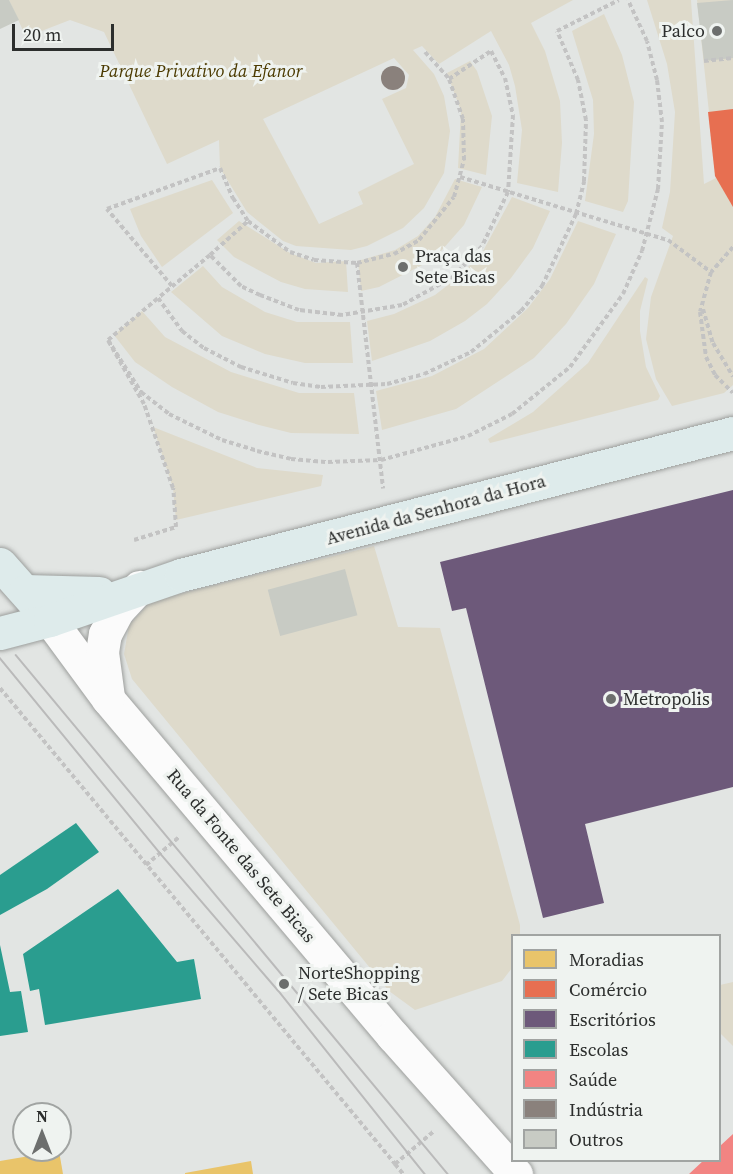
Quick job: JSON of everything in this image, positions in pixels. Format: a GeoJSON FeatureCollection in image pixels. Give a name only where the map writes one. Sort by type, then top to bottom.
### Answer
{"type":"FeatureCollection","features":[{"type":"Feature","properties":{"kind":"main road","name":"Avenida da Senhora da Hora"},"geometry":{"type":"LineString","coordinates":[[0,633],[50,620],[139,587],[733,433]]}},
{"type":"Feature","properties":{"kind":"main road","name":"Rua da Fonte das Sete Bicas"},"geometry":{"type":"LineString","coordinates":[[0,564],[50,620]]}},
{"type":"Feature","properties":{"kind":"main road","name":"Avenida da Senhora da Hora"},"geometry":{"type":"LineString","coordinates":[[26,591],[87,594],[139,587]]}},
{"type":"Feature","properties":{"kind":"street"},"geometry":{"type":"LineString","coordinates":[[108,699],[102,652],[105,634],[117,611],[139,587]]}},
{"type":"Feature","properties":{"kind":"street","name":"Rua da Fonte das Sete Bicas"},"geometry":{"type":"LineString","coordinates":[[50,620],[108,699],[393,1036],[516,1174]]}},
{"type":"Feature","properties":{"kind":"path"},"geometry":{"type":"LineString","coordinates":[[158,298],[192,339],[241,366],[293,383],[321,387],[372,386],[441,368],[498,332],[542,286],[576,214],[584,182],[586,120],[578,80],[557,31],[619,0]]}},
{"type":"Feature","properties":{"kind":"path"},"geometry":{"type":"LineString","coordinates":[[108,340],[141,392],[169,414],[222,440],[291,459],[381,460],[468,436],[512,414],[552,384],[585,350],[612,313],[634,271],[647,234],[660,164],[660,99],[647,41],[628,0]]}},
{"type":"Feature","properties":{"kind":"path"},"geometry":{"type":"LineString","coordinates":[[210,255],[240,286],[279,303],[319,313],[363,315],[402,305],[453,277],[482,246],[508,192],[513,115],[501,68],[491,51],[449,79]]}},
{"type":"Feature","properties":{"kind":"path"},"geometry":{"type":"LineString","coordinates":[[172,286],[107,209],[220,168],[233,198],[248,221],[290,252],[314,260],[357,263],[394,254],[419,240],[448,207],[460,177],[464,127],[449,79],[425,52]]}},
{"type":"Feature","properties":{"kind":"path"},"geometry":{"type":"LineString","coordinates":[[704,61],[733,58]]}},
{"type":"Feature","properties":{"kind":"path"},"geometry":{"type":"LineString","coordinates":[[460,177],[668,240],[711,272]]}},
{"type":"Feature","properties":{"kind":"path"},"geometry":{"type":"LineString","coordinates":[[108,340],[248,221]]}},
{"type":"Feature","properties":{"kind":"path"},"geometry":{"type":"LineString","coordinates":[[733,247],[711,272],[701,300],[706,357],[715,375],[733,393]]}},
{"type":"Feature","properties":{"kind":"path"},"geometry":{"type":"LineString","coordinates":[[357,263],[383,493]]}},
{"type":"Feature","properties":{"kind":"path"},"geometry":{"type":"LineString","coordinates":[[701,300],[713,343],[733,376]]}},
{"type":"Feature","properties":{"kind":"path"},"geometry":{"type":"LineString","coordinates":[[108,340],[144,404],[173,488],[176,527],[134,540]]}},
{"type":"Feature","properties":{"kind":"path"},"geometry":{"type":"LineString","coordinates":[[0,688],[403,1174]]}},
{"type":"Feature","properties":{"kind":"path"},"geometry":{"type":"LineString","coordinates":[[146,865],[187,831]]}},
{"type":"Feature","properties":{"kind":"path"},"geometry":{"type":"LineString","coordinates":[[395,1164],[434,1131]]}},
{"type":"Feature","properties":{"kind":"green space","name":"Parque Privativo da Efanor"},"geometry":{"type":"Polygon","coordinates":[[[9,0],[573,0],[531,23],[545,51],[560,101],[562,143],[558,192],[517,183],[522,130],[515,86],[509,65],[491,31],[439,64],[422,46],[413,50],[434,74],[444,96],[450,131],[444,173],[424,208],[403,228],[367,246],[351,250],[296,246],[283,241],[247,212],[220,168],[219,140],[167,164],[104,32],[70,20],[26,37],[9,0]],[[394,58],[263,119],[319,224],[363,204],[358,192],[414,164],[382,99],[406,88],[409,75],[394,58]]]}},
{"type":"Feature","properties":{"kind":"green space"},"geometry":{"type":"Polygon","coordinates":[[[647,0],[691,0],[704,184],[716,178],[697,0],[733,0],[733,385],[724,393],[672,406],[656,379],[646,339],[651,297],[673,236],[662,228],[670,192],[675,112],[667,64],[647,0]]]}},
{"type":"Feature","properties":{"kind":"green space"},"geometry":{"type":"Polygon","coordinates":[[[604,14],[622,55],[634,102],[628,201],[623,212],[585,201],[594,134],[593,100],[572,31],[604,14]]]}},
{"type":"Feature","properties":{"kind":"green space"},"geometry":{"type":"Polygon","coordinates":[[[470,61],[477,71],[492,116],[486,175],[458,168],[461,111],[447,73],[470,61]]]}},
{"type":"Feature","properties":{"kind":"green space"},"geometry":{"type":"Polygon","coordinates":[[[455,179],[482,187],[464,225],[434,259],[379,287],[361,291],[358,261],[395,250],[418,236],[435,217],[455,179]]]}},
{"type":"Feature","properties":{"kind":"green space"},"geometry":{"type":"Polygon","coordinates":[[[212,180],[233,213],[162,267],[141,236],[130,209],[212,180]]]}},
{"type":"Feature","properties":{"kind":"green space"},"geometry":{"type":"Polygon","coordinates":[[[512,197],[550,211],[533,248],[511,278],[487,304],[465,321],[430,341],[372,361],[367,321],[394,314],[435,295],[457,278],[482,253],[512,197]]]}},
{"type":"Feature","properties":{"kind":"green space"},"geometry":{"type":"Polygon","coordinates":[[[239,221],[290,253],[316,263],[346,261],[348,292],[305,289],[281,282],[234,257],[217,240],[239,221]]]}},
{"type":"Feature","properties":{"kind":"green space"},"geometry":{"type":"Polygon","coordinates":[[[578,221],[616,234],[594,284],[566,324],[534,358],[456,409],[382,430],[376,391],[432,376],[484,349],[528,308],[550,279],[578,221]]]}},
{"type":"Feature","properties":{"kind":"green space"},"geometry":{"type":"Polygon","coordinates":[[[203,266],[222,287],[265,312],[297,322],[350,322],[353,363],[305,363],[265,354],[222,336],[171,292],[203,266]]]}},
{"type":"Feature","properties":{"kind":"green space"},"geometry":{"type":"Polygon","coordinates":[[[645,277],[648,279],[640,311],[640,331],[646,367],[660,396],[658,400],[490,443],[488,439],[533,412],[588,363],[645,277]]]}},
{"type":"Feature","properties":{"kind":"green space"},"geometry":{"type":"Polygon","coordinates":[[[142,311],[165,337],[231,372],[299,393],[354,393],[359,434],[291,433],[259,425],[218,412],[172,387],[135,362],[114,335],[142,311]]]}},
{"type":"Feature","properties":{"kind":"green space"},"geometry":{"type":"Polygon","coordinates":[[[153,427],[257,468],[323,475],[321,486],[176,520],[173,488],[153,427]]]}},
{"type":"Feature","properties":{"kind":"green space"},"geometry":{"type":"Polygon","coordinates":[[[374,546],[398,627],[440,628],[520,925],[520,934],[511,934],[511,969],[502,981],[415,1010],[389,991],[132,679],[124,654],[129,625],[151,601],[374,546]]]}},
{"type":"Feature","properties":{"kind":"green space"},"geometry":{"type":"Polygon","coordinates":[[[733,982],[733,1046],[721,1034],[721,985],[733,982]]]}},
{"type":"Feature","properties":{"kind":"building: Moradias"},"geometry":{"type":"Polygon","coordinates":[[[12,1159],[12,1162],[61,1162],[63,1174],[0,1174],[0,1161],[12,1159]]]}},
{"type":"Feature","properties":{"kind":"building: Moradias"},"geometry":{"type":"Polygon","coordinates":[[[251,1161],[253,1174],[185,1174],[185,1173],[251,1161]]]}},
{"type":"Feature","properties":{"kind":"building: Comércio"},"geometry":{"type":"Polygon","coordinates":[[[733,109],[733,207],[715,176],[708,112],[733,109]]]}},
{"type":"Feature","properties":{"kind":"building: Escritórios","name":"Metropolis"},"geometry":{"type":"Polygon","coordinates":[[[733,490],[733,787],[585,824],[604,903],[543,918],[466,608],[452,611],[440,562],[733,490]]]}},
{"type":"Feature","properties":{"kind":"building: Escolas"},"geometry":{"type":"Polygon","coordinates":[[[76,823],[99,852],[47,889],[0,915],[0,875],[76,823]]]}},
{"type":"Feature","properties":{"kind":"building: Escolas"},"geometry":{"type":"Polygon","coordinates":[[[118,889],[177,962],[194,959],[201,999],[45,1025],[39,989],[30,991],[23,954],[118,889]]]}},
{"type":"Feature","properties":{"kind":"building: Escolas"},"geometry":{"type":"Polygon","coordinates":[[[0,945],[10,992],[21,991],[28,1032],[0,1036],[0,945]]]}},
{"type":"Feature","properties":{"kind":"building: Saúde"},"geometry":{"type":"Polygon","coordinates":[[[733,1134],[733,1174],[689,1174],[702,1162],[721,1162],[721,1145],[733,1134]]]}},
{"type":"Feature","properties":{"kind":"building: Indústria"},"geometry":{"type":"Polygon","coordinates":[[[393,66],[402,69],[405,78],[402,87],[393,90],[384,87],[381,78],[384,69],[393,66]]]}},
{"type":"Feature","properties":{"kind":"building: Outros"},"geometry":{"type":"Polygon","coordinates":[[[0,0],[9,0],[19,20],[0,29],[0,0]]]}},
{"type":"Feature","properties":{"kind":"building: Outros","name":"Palco"},"geometry":{"type":"Polygon","coordinates":[[[733,0],[733,58],[704,61],[697,3],[733,0]]]}},
{"type":"Feature","properties":{"kind":"building: Outros"},"geometry":{"type":"Polygon","coordinates":[[[345,569],[357,615],[280,636],[268,590],[345,569]]]}},
{"type":"Feature","properties":{"kind":"tram line"},"geometry":{"type":"LineString","coordinates":[[16,655],[448,1174]]}},
{"type":"Feature","properties":{"kind":"tram line"},"geometry":{"type":"LineString","coordinates":[[0,658],[160,853],[278,990],[425,1174]]}},
{"type":"Feature","properties":{"kind":"place","name":"Palco"},"geometry":{"type":"Point","coordinates":[717,31]}},
{"type":"Feature","properties":{"kind":"place","name":"Praça das Sete Bicas"},"geometry":{"type":"Point","coordinates":[403,267]}},
{"type":"Feature","properties":{"kind":"place","name":"Metropolis"},"geometry":{"type":"Point","coordinates":[611,699]}},
{"type":"Feature","properties":{"kind":"place","name":"NorteShopping / Sete Bicas"},"geometry":{"type":"Point","coordinates":[284,984]}}]}
